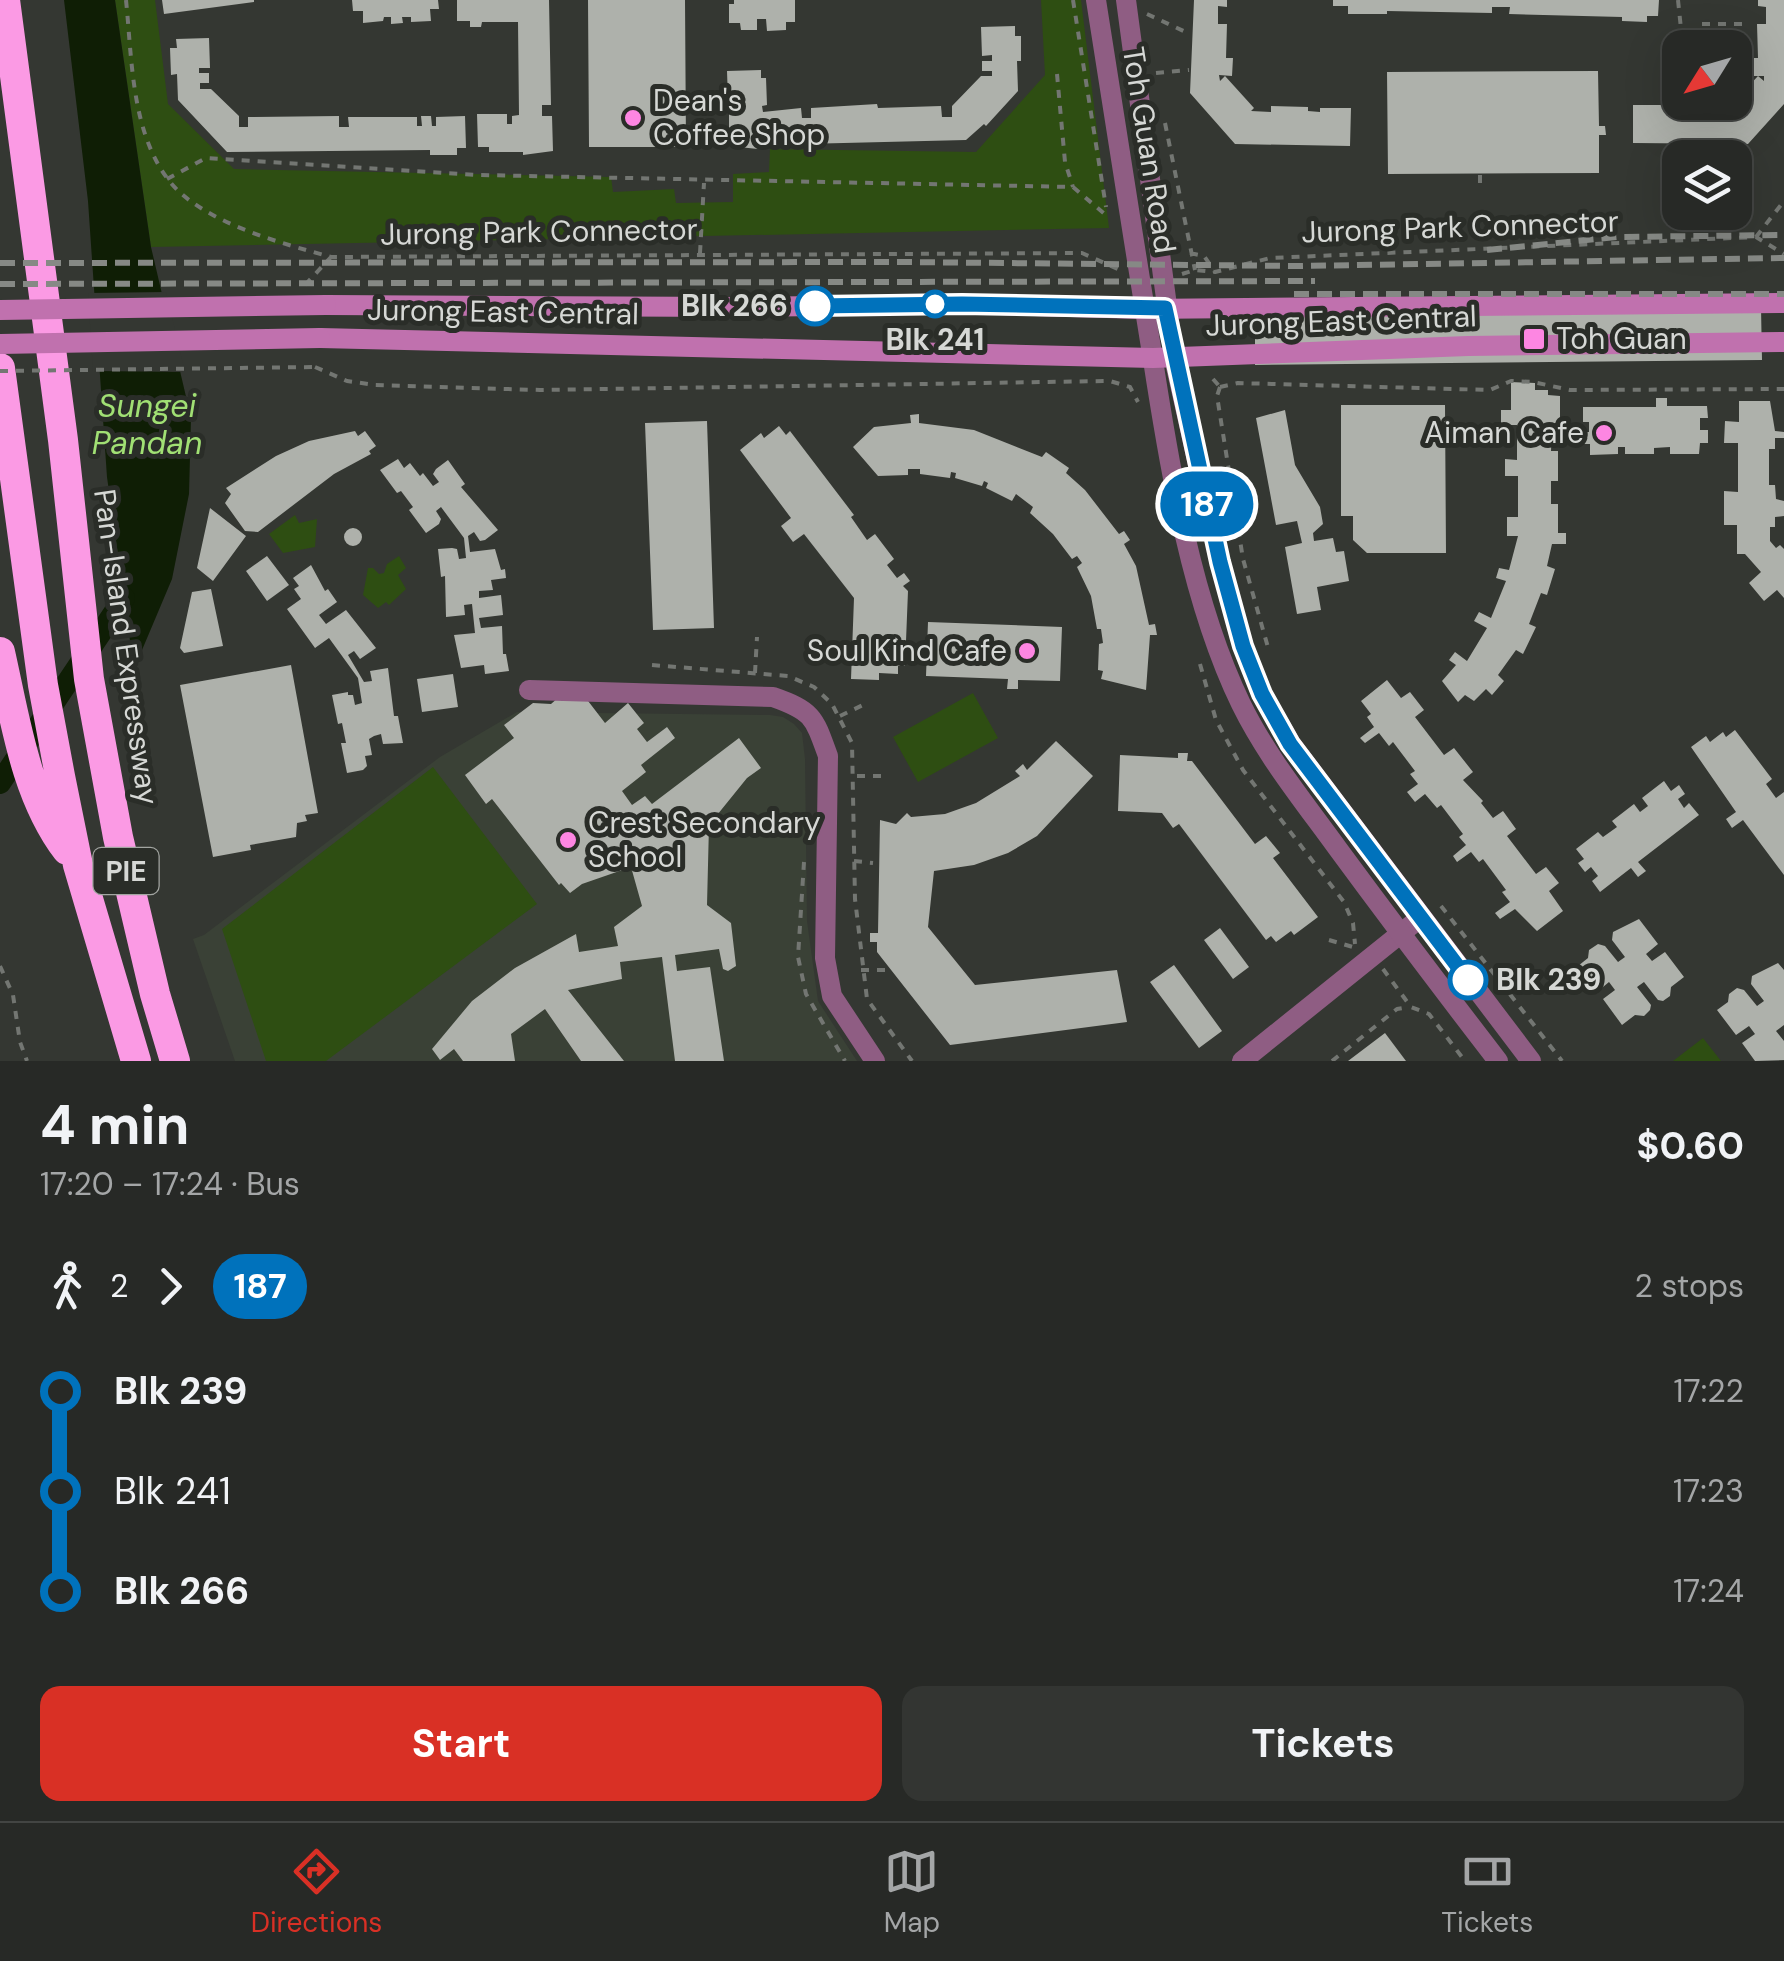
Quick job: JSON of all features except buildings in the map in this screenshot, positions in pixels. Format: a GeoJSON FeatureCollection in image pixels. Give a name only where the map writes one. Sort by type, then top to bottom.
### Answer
{"type":"FeatureCollection","features":[{"type":"Feature","properties":{"kind":"highway","name":"Pan-Island Expressway"},"geometry":{"type":"LineString","coordinates":[[5,0],[63,440],[89,678],[118,836],[155,994],[176,1061]]}},
{"type":"Feature","properties":{"kind":"highway"},"geometry":{"type":"LineString","coordinates":[[21,0],[26,159]]}},
{"type":"Feature","properties":{"kind":"highway","name":"PIE"},"geometry":{"type":"LineString","coordinates":[[0,369],[43,685],[78,865],[136,1061]]}},
{"type":"Feature","properties":{"kind":"highway"},"geometry":{"type":"LineString","coordinates":[[0,652],[25,756],[53,832],[78,865]]}},
{"type":"Feature","properties":{"kind":"main road","name":"Jurong East Central"},"geometry":{"type":"LineString","coordinates":[[0,310],[326,305],[962,304],[1165,308],[1784,302]]}},
{"type":"Feature","properties":{"kind":"main road","name":"Jurong East Central"},"geometry":{"type":"LineString","coordinates":[[0,344],[320,338],[1164,358],[1468,346],[1784,342]]}},
{"type":"Feature","properties":{"kind":"street","name":"Toh Guan Road"},"geometry":{"type":"LineString","coordinates":[[1096,0],[1143,308],[1164,358]]}},
{"type":"Feature","properties":{"kind":"street","name":"Toh Guan Road"},"geometry":{"type":"LineString","coordinates":[[1126,0],[1165,308],[1164,358]]}},
{"type":"Feature","properties":{"kind":"street"},"geometry":{"type":"LineString","coordinates":[[1164,358],[1243,646],[1262,694],[1290,744],[1531,1061]]}},
{"type":"Feature","properties":{"kind":"street"},"geometry":{"type":"LineString","coordinates":[[1164,358],[1174,484],[1191,558],[1221,655],[1241,704],[1273,760],[1399,934],[1498,1061]]}},
{"type":"Feature","properties":{"kind":"street"},"geometry":{"type":"LineString","coordinates":[[529,690],[773,697],[804,708],[828,756],[825,958],[832,996],[875,1061]]}},
{"type":"Feature","properties":{"kind":"street"},"geometry":{"type":"LineString","coordinates":[[1242,1061],[1364,952],[1420,918]]}},
{"type":"Feature","properties":{"kind":"path","name":"Jurong Park Connector"},"geometry":{"type":"LineString","coordinates":[[126,0],[136,96],[150,145],[167,179],[190,200],[228,222],[331,257],[1082,254],[1115,266]]}},
{"type":"Feature","properties":{"kind":"path"},"geometry":{"type":"LineString","coordinates":[[1073,0],[1109,226]]}},
{"type":"Feature","properties":{"kind":"path"},"geometry":{"type":"LineString","coordinates":[[1145,0],[1147,14],[1190,34]]}},
{"type":"Feature","properties":{"kind":"path"},"geometry":{"type":"LineString","coordinates":[[1678,0],[1682,30]]}},
{"type":"Feature","properties":{"kind":"path"},"geometry":{"type":"LineString","coordinates":[[1702,24],[1749,24]]}},
{"type":"Feature","properties":{"kind":"path"},"geometry":{"type":"LineString","coordinates":[[1156,79],[1156,73],[1190,70]]}},
{"type":"Feature","properties":{"kind":"path"},"geometry":{"type":"LineString","coordinates":[[1057,74],[1066,162],[1073,187],[1108,216]]}},
{"type":"Feature","properties":{"kind":"path"},"geometry":{"type":"LineString","coordinates":[[1164,118],[1190,254],[1204,256],[1214,272]]}},
{"type":"Feature","properties":{"kind":"path"},"geometry":{"type":"LineString","coordinates":[[167,179],[206,158],[479,175],[1073,187]]}},
{"type":"Feature","properties":{"kind":"path"},"geometry":{"type":"LineString","coordinates":[[1480,176],[1480,186]]}},
{"type":"Feature","properties":{"kind":"path"},"geometry":{"type":"LineString","coordinates":[[700,253],[704,181]]}},
{"type":"Feature","properties":{"kind":"path"},"geometry":{"type":"LineString","coordinates":[[1784,201],[1756,236],[1784,254]]}},
{"type":"Feature","properties":{"kind":"path","name":"Jurong Park Connector"},"geometry":{"type":"LineString","coordinates":[[1190,254],[1195,270],[1214,272],[1270,258],[1756,236]]}},
{"type":"Feature","properties":{"kind":"path"},"geometry":{"type":"LineString","coordinates":[[295,296],[331,257]]}},
{"type":"Feature","properties":{"kind":"path"},"geometry":{"type":"LineString","coordinates":[[0,369],[314,367],[347,381],[375,385],[540,390],[1110,381],[1130,388],[1142,410]]}},
{"type":"Feature","properties":{"kind":"path"},"geometry":{"type":"LineString","coordinates":[[1213,379],[1220,387]]}},
{"type":"Feature","properties":{"kind":"path"},"geometry":{"type":"LineString","coordinates":[[1220,387],[1238,383],[1490,390],[1512,381],[1570,390],[1663,393],[1784,389]]}},
{"type":"Feature","properties":{"kind":"path"},"geometry":{"type":"LineString","coordinates":[[1220,387],[1217,396],[1244,559],[1274,668]]}},
{"type":"Feature","properties":{"kind":"path"},"geometry":{"type":"LineString","coordinates":[[754,673],[757,637]]}},
{"type":"Feature","properties":{"kind":"path"},"geometry":{"type":"LineString","coordinates":[[1200,665],[1216,720],[1243,770],[1344,902],[1364,952],[1411,1007]]}},
{"type":"Feature","properties":{"kind":"path"},"geometry":{"type":"LineString","coordinates":[[840,716],[865,704]]}},
{"type":"Feature","properties":{"kind":"path"},"geometry":{"type":"LineString","coordinates":[[855,776],[882,776]]}},
{"type":"Feature","properties":{"kind":"path"},"geometry":{"type":"LineString","coordinates":[[806,851],[798,958],[806,994],[844,1061]]}},
{"type":"Feature","properties":{"kind":"path"},"geometry":{"type":"LineString","coordinates":[[854,861],[873,863]]}},
{"type":"Feature","properties":{"kind":"path"},"geometry":{"type":"LineString","coordinates":[[1431,892],[1562,1061]]}},
{"type":"Feature","properties":{"kind":"path"},"geometry":{"type":"LineString","coordinates":[[1329,940],[1364,952]]}},
{"type":"Feature","properties":{"kind":"path"},"geometry":{"type":"LineString","coordinates":[[1350,961],[1364,952]]}},
{"type":"Feature","properties":{"kind":"path"},"geometry":{"type":"LineString","coordinates":[[0,966],[13,995],[27,1061]]}},
{"type":"Feature","properties":{"kind":"path"},"geometry":{"type":"LineString","coordinates":[[861,970],[884,970]]}},
{"type":"Feature","properties":{"kind":"path"},"geometry":{"type":"LineString","coordinates":[[1332,1061],[1398,1008],[1411,1007],[1429,1014],[1465,1061]]}},
{"type":"Feature","properties":{"kind":"shaded area","name":"Crest Secondary School"},"geometry":{"type":"Polygon","coordinates":[[[517,712],[770,715],[794,724],[802,733],[805,759],[807,921],[818,1001],[857,1061],[235,1061],[193,939],[204,935],[440,757],[517,712]]]}},
{"type":"Feature","properties":{"kind":"green space"},"geometry":{"type":"Polygon","coordinates":[[[115,0],[155,0],[168,104],[234,169],[611,177],[613,192],[674,189],[676,203],[733,202],[733,174],[769,172],[770,149],[976,152],[1045,75],[1041,0],[1081,0],[1109,228],[151,247],[115,0]]]}},
{"type":"Feature","properties":{"kind":"green space"},"geometry":{"type":"Polygon","coordinates":[[[295,515],[299,523],[317,519],[315,547],[283,553],[269,534],[295,515]]]}},
{"type":"Feature","properties":{"kind":"green space"},"geometry":{"type":"Polygon","coordinates":[[[399,556],[406,568],[398,575],[406,589],[389,605],[386,602],[378,608],[363,595],[368,568],[384,573],[387,564],[399,556]]]}},
{"type":"Feature","properties":{"kind":"green space"},"geometry":{"type":"Polygon","coordinates":[[[973,693],[998,738],[918,782],[893,737],[973,693]]]}},
{"type":"Feature","properties":{"kind":"green space"},"geometry":{"type":"Polygon","coordinates":[[[433,767],[537,904],[326,1061],[266,1061],[222,929],[433,767]]]}},
{"type":"Feature","properties":{"kind":"green space"},"geometry":{"type":"Polygon","coordinates":[[[1703,1038],[1721,1061],[1673,1061],[1703,1038]]]}},
{"type":"Feature","properties":{"kind":"water","name":"Sungei Pandan"},"geometry":{"type":"Polygon","coordinates":[[[64,0],[115,0],[151,247],[191,418],[189,494],[172,579],[134,669],[107,477],[88,201],[64,0]]]}},
{"type":"Feature","properties":{"kind":"pier"},"geometry":{"type":"Polygon","coordinates":[[[166,292],[185,372],[93,371],[88,293],[166,292]]]}},
{"type":"Feature","properties":{"kind":"waterway"},"geometry":{"type":"LineString","coordinates":[[0,783],[124,598]]}},
{"type":"Feature","properties":{"kind":"railway"},"geometry":{"type":"LineString","coordinates":[[1487,250],[1617,237],[1784,235]]}},
{"type":"Feature","properties":{"kind":"railway"},"geometry":{"type":"LineString","coordinates":[[0,263],[904,262],[1298,266],[1784,258]]}},
{"type":"Feature","properties":{"kind":"railway"},"geometry":{"type":"LineString","coordinates":[[0,284],[1315,281]]}},
{"type":"Feature","properties":{"kind":"railway"},"geometry":{"type":"LineString","coordinates":[[1294,294],[1784,294]]}},
{"type":"Feature","properties":{"kind":"bus line","name":"187"},"geometry":{"type":"LineString","coordinates":[[815,306],[1165,308],[1220,562],[1243,646],[1262,694],[1290,744],[1468,980]]}},
{"type":"Feature","properties":{"kind":"place","name":"Dean's Coffee Shop"},"geometry":{"type":"Point","coordinates":[633,118]}},
{"type":"Feature","properties":{"kind":"place","name":"Blk 241"},"geometry":{"type":"Point","coordinates":[935,304]}},
{"type":"Feature","properties":{"kind":"place","name":"Blk 266"},"geometry":{"type":"Point","coordinates":[815,306]}},
{"type":"Feature","properties":{"kind":"place","name":"Toh Guan"},"geometry":{"type":"Point","coordinates":[1534,339]}},
{"type":"Feature","properties":{"kind":"place","name":"Aiman Cafe"},"geometry":{"type":"Point","coordinates":[1604,433]}},
{"type":"Feature","properties":{"kind":"place","name":"Soul Kind Cafe"},"geometry":{"type":"Point","coordinates":[1027,651]}},
{"type":"Feature","properties":{"kind":"place","name":"Crest Secondary School"},"geometry":{"type":"Point","coordinates":[568,840]}},
{"type":"Feature","properties":{"kind":"place","name":"Blk 239"},"geometry":{"type":"Point","coordinates":[1468,980]}}]}
